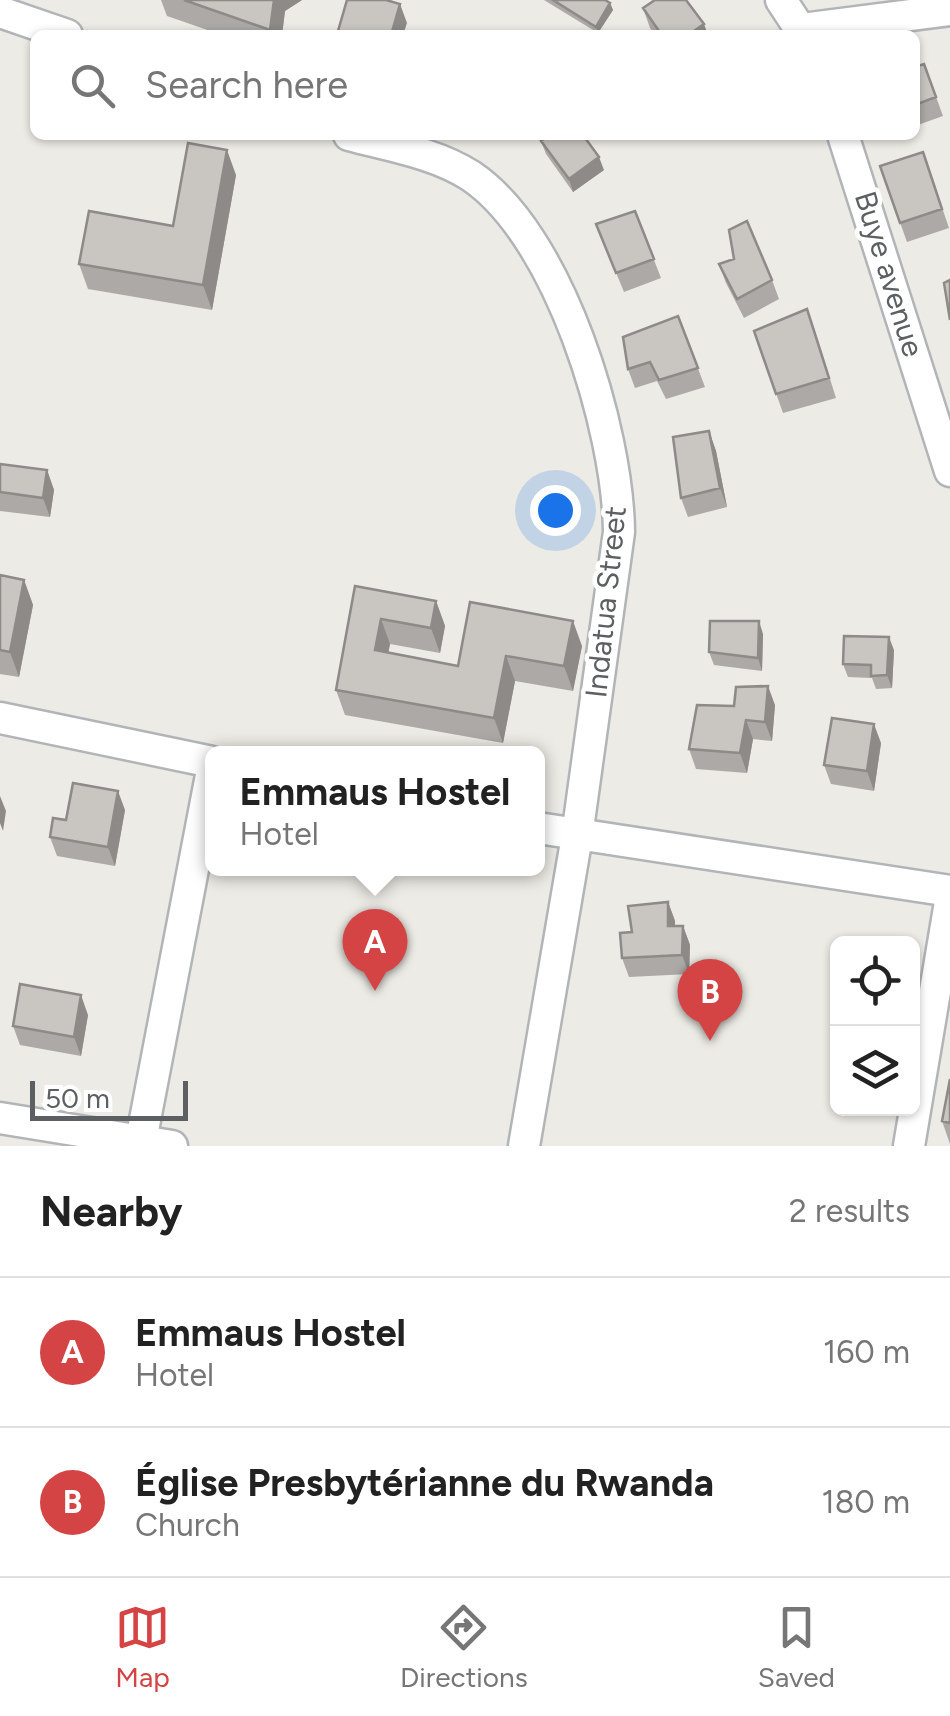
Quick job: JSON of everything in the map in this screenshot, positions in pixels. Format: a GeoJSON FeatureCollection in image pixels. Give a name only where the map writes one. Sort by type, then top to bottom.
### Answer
{"type":"FeatureCollection","features":[{"type":"Feature","properties":{"kind":"street"},"geometry":{"type":"LineString","coordinates":[[11,16],[52,0]]}},
{"type":"Feature","properties":{"kind":"street"},"geometry":{"type":"LineString","coordinates":[[780,0],[802,30]]}},
{"type":"Feature","properties":{"kind":"street"},"geometry":{"type":"LineString","coordinates":[[812,30],[916,7],[950,10]]}},
{"type":"Feature","properties":{"kind":"street"},"geometry":{"type":"LineString","coordinates":[[11,16],[52,30]]}},
{"type":"Feature","properties":{"kind":"street","name":"Indatua Street"},"geometry":{"type":"LineString","coordinates":[[368,140],[430,156],[472,177],[508,212],[538,252],[595,382],[618,482],[619,532],[577,836],[524,1146]]}},
{"type":"Feature","properties":{"kind":"street","name":"Buye avenue"},"geometry":{"type":"LineString","coordinates":[[845,140],[950,471]]}},
{"type":"Feature","properties":{"kind":"street"},"geometry":{"type":"LineString","coordinates":[[0,718],[205,761]]}},
{"type":"Feature","properties":{"kind":"street"},"geometry":{"type":"LineString","coordinates":[[141,1143],[205,807]]}},
{"type":"Feature","properties":{"kind":"street"},"geometry":{"type":"LineString","coordinates":[[545,829],[950,891]]}},
{"type":"Feature","properties":{"kind":"street"},"geometry":{"type":"LineString","coordinates":[[909,1146],[950,902]]}},
{"type":"Feature","properties":{"kind":"street"},"geometry":{"type":"LineString","coordinates":[[0,1118],[172,1146]]}},
{"type":"Feature","properties":{"kind":"building"},"geometry":{"type":"Polygon","coordinates":[[[184,0],[274,0],[270,30],[184,0]]]}},
{"type":"Feature","properties":{"kind":"building"},"geometry":{"type":"Polygon","coordinates":[[[347,0],[400,4],[392,30],[338,30],[347,0]]]}},
{"type":"Feature","properties":{"kind":"building"},"geometry":{"type":"Polygon","coordinates":[[[553,0],[605,0],[610,3],[596,27],[553,0]]]}},
{"type":"Feature","properties":{"kind":"building"},"geometry":{"type":"Polygon","coordinates":[[[655,0],[686,0],[704,24],[695,30],[658,30],[643,8],[655,0]]]}},
{"type":"Feature","properties":{"kind":"building"},"geometry":{"type":"Polygon","coordinates":[[[924,64],[936,97],[920,103],[920,65],[924,64]]]}},
{"type":"Feature","properties":{"kind":"building"},"geometry":{"type":"Polygon","coordinates":[[[587,140],[599,157],[569,179],[541,141],[587,140]]]}},
{"type":"Feature","properties":{"kind":"building"},"geometry":{"type":"Polygon","coordinates":[[[188,143],[227,150],[203,285],[79,264],[89,211],[173,226],[188,143]]]}},
{"type":"Feature","properties":{"kind":"building"},"geometry":{"type":"Polygon","coordinates":[[[923,152],[942,209],[900,223],[880,166],[923,152]]]}},
{"type":"Feature","properties":{"kind":"building"},"geometry":{"type":"Polygon","coordinates":[[[635,211],[654,259],[616,273],[596,224],[635,211]]]}},
{"type":"Feature","properties":{"kind":"building"},"geometry":{"type":"Polygon","coordinates":[[[747,221],[772,280],[737,299],[719,264],[734,259],[729,230],[747,221]]]}},
{"type":"Feature","properties":{"kind":"building"},"geometry":{"type":"Polygon","coordinates":[[[950,280],[950,320],[944,283],[950,280]]]}},
{"type":"Feature","properties":{"kind":"building"},"geometry":{"type":"Polygon","coordinates":[[[807,309],[829,378],[776,394],[754,331],[807,309]]]}},
{"type":"Feature","properties":{"kind":"building"},"geometry":{"type":"Polygon","coordinates":[[[678,316],[698,368],[659,380],[650,362],[628,369],[623,337],[678,316]]]}},
{"type":"Feature","properties":{"kind":"building"},"geometry":{"type":"Polygon","coordinates":[[[709,431],[720,488],[681,498],[673,437],[709,431]]]}},
{"type":"Feature","properties":{"kind":"building"},"geometry":{"type":"Polygon","coordinates":[[[0,464],[47,470],[43,498],[0,492],[0,464]]]}},
{"type":"Feature","properties":{"kind":"building"},"geometry":{"type":"Polygon","coordinates":[[[0,575],[24,580],[10,652],[0,650],[0,575]]]}},
{"type":"Feature","properties":{"kind":"building"},"geometry":{"type":"Polygon","coordinates":[[[355,586],[436,601],[431,628],[381,619],[375,650],[458,666],[470,602],[573,621],[564,666],[506,656],[494,718],[336,690],[355,586]]]}},
{"type":"Feature","properties":{"kind":"building"},"geometry":{"type":"Polygon","coordinates":[[[710,621],[759,621],[758,658],[709,652],[710,621]]]}},
{"type":"Feature","properties":{"kind":"building"},"geometry":{"type":"Polygon","coordinates":[[[844,636],[889,637],[887,675],[871,676],[871,665],[843,664],[844,636]]]}},
{"type":"Feature","properties":{"kind":"building"},"geometry":{"type":"Polygon","coordinates":[[[768,686],[765,722],[746,720],[740,753],[689,749],[697,705],[734,706],[736,687],[768,686]]]}},
{"type":"Feature","properties":{"kind":"building"},"geometry":{"type":"Polygon","coordinates":[[[832,718],[874,724],[867,771],[824,765],[832,718]]]}},
{"type":"Feature","properties":{"kind":"building"},"geometry":{"type":"Polygon","coordinates":[[[73,783],[118,791],[108,847],[50,837],[53,818],[66,820],[73,783]]]}},
{"type":"Feature","properties":{"kind":"building"},"geometry":{"type":"Polygon","coordinates":[[[668,902],[668,926],[683,926],[682,955],[622,958],[620,933],[632,932],[628,906],[668,902]]]}},
{"type":"Feature","properties":{"kind":"building"},"geometry":{"type":"Polygon","coordinates":[[[20,984],[81,995],[74,1037],[13,1026],[20,984]]]}},
{"type":"Feature","properties":{"kind":"building"},"geometry":{"type":"Polygon","coordinates":[[[950,1079],[950,1123],[942,1121],[950,1079]]]}},
{"type":"Feature","properties":{"kind":"place","name":"Emmaus Hostel"},"geometry":{"type":"Point","coordinates":[375,991]}},
{"type":"Feature","properties":{"kind":"place","name":"Église Presbytérianne du Rwanda"},"geometry":{"type":"Point","coordinates":[710,1041]}}]}
